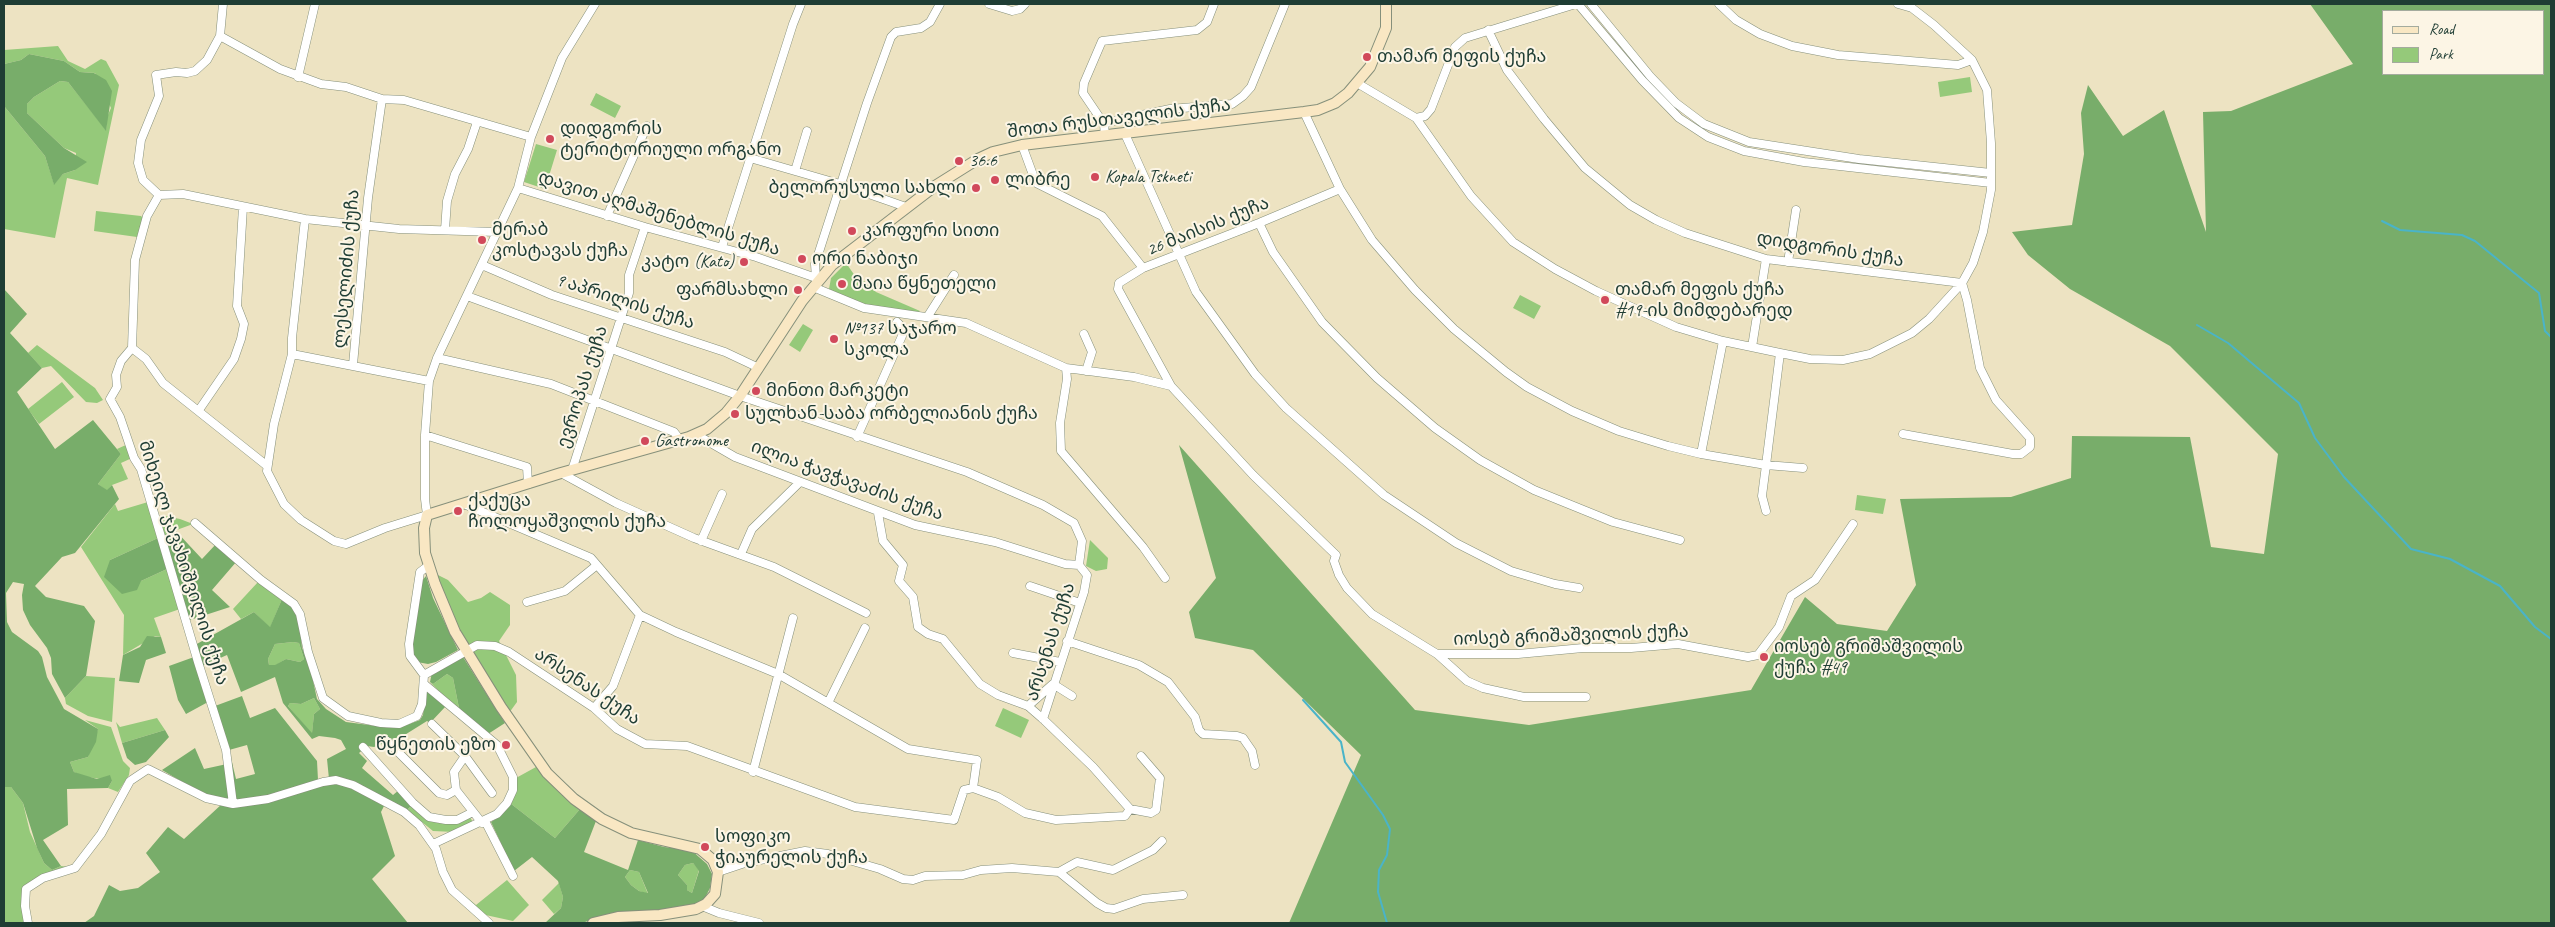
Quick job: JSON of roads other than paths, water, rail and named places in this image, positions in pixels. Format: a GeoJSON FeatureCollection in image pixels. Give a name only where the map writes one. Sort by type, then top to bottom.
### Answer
{"type":"FeatureCollection","features":[{"type":"Feature","properties":{"kind":"main road","name":"შოთა რუსთაველის ქუჩა"},"geometry":{"type":"LineString","coordinates":[[427,515],[561,473],[697,435],[716,422],[740,396],[816,281],[850,250],[906,207],[978,159],[1022,145],[1304,112],[1318,110],[1335,103],[1357,83],[1370,67],[1383,37],[1387,21],[1386,4]]}},
{"type":"Feature","properties":{"kind":"main road"},"geometry":{"type":"LineString","coordinates":[[427,515],[424,537],[428,566],[444,608],[465,650],[547,773],[574,799],[602,819],[631,833],[700,849],[713,860],[718,872],[715,894],[702,906],[683,912],[618,917],[593,923]]}},
{"type":"Feature","properties":{"kind":"street"},"geometry":{"type":"LineString","coordinates":[[223,4],[220,36],[207,60],[195,71],[187,74],[176,72],[156,75],[159,96],[141,140],[138,162],[143,180],[159,195],[183,194],[305,219],[367,224],[399,229],[498,232]]}},
{"type":"Feature","properties":{"kind":"street"},"geometry":{"type":"LineString","coordinates":[[298,77],[315,4]]}},
{"type":"Feature","properties":{"kind":"street"},"geometry":{"type":"LineString","coordinates":[[159,195],[147,216],[135,260],[132,348],[146,359],[162,383],[199,410],[266,465],[273,484],[284,504],[301,520],[334,541],[346,544],[385,528],[427,515],[425,499],[425,435],[429,381],[518,188],[532,137],[562,58],[595,4]]}},
{"type":"Feature","properties":{"kind":"street"},"geometry":{"type":"LineString","coordinates":[[722,247],[801,4]]}},
{"type":"Feature","properties":{"kind":"street"},"geometry":{"type":"LineString","coordinates":[[940,4],[930,22],[921,28],[896,32],[891,37],[840,184],[815,264],[816,281],[864,308],[966,323],[1066,368],[1171,386]]}},
{"type":"Feature","properties":{"kind":"street"},"geometry":{"type":"LineString","coordinates":[[990,4],[1012,11],[1020,9],[1024,4]]}},
{"type":"Feature","properties":{"kind":"street"},"geometry":{"type":"LineString","coordinates":[[1105,136],[1104,124],[1083,93],[1084,83],[1102,41],[1197,30],[1207,22],[1214,4]]}},
{"type":"Feature","properties":{"kind":"street"},"geometry":{"type":"LineString","coordinates":[[1104,124],[1170,109],[1232,104],[1243,96],[1251,86],[1285,4]]}},
{"type":"Feature","properties":{"kind":"street"},"geometry":{"type":"LineString","coordinates":[[1416,118],[1425,116],[1431,109],[1455,47],[1465,38],[1577,4],[1642,80],[1679,118],[1708,137],[1744,151],[1759,154],[1901,174],[1991,183]]}},
{"type":"Feature","properties":{"kind":"street"},"geometry":{"type":"LineString","coordinates":[[1591,4],[1676,103],[1704,124],[1749,142],[1991,173]]}},
{"type":"Feature","properties":{"kind":"street"},"geometry":{"type":"LineString","coordinates":[[1719,4],[1736,20],[1760,34],[1792,46],[1838,55],[1958,65],[1972,60]]}},
{"type":"Feature","properties":{"kind":"street"},"geometry":{"type":"LineString","coordinates":[[1357,83],[1416,118],[1471,196],[1513,242],[1596,292],[1676,327],[1723,341],[1810,359],[1843,360],[1870,354],[1912,334],[1929,319],[1962,283],[1973,263],[1983,232],[1991,183],[1991,143],[1987,90],[1972,60],[1934,25],[1912,8],[1898,4]]}},
{"type":"Feature","properties":{"kind":"street","name":"დიდგორის ქუჩა"},"geometry":{"type":"LineString","coordinates":[[1488,30],[1508,70],[1544,119],[1585,168],[1630,205],[1656,220],[1685,233],[1766,259],[1962,283]]}},
{"type":"Feature","properties":{"kind":"street"},"geometry":{"type":"LineString","coordinates":[[1610,41],[1617,35]]}},
{"type":"Feature","properties":{"kind":"street"},"geometry":{"type":"LineString","coordinates":[[220,36],[298,77],[320,84],[346,87],[382,99],[404,100],[532,137]]}},
{"type":"Feature","properties":{"kind":"street"},"geometry":{"type":"LineString","coordinates":[[1625,58],[1632,53]]}},
{"type":"Feature","properties":{"kind":"street","name":"ლესელიძის ქუჩა"},"geometry":{"type":"LineString","coordinates":[[382,99],[353,365],[368,370],[429,381]]}},
{"type":"Feature","properties":{"kind":"street"},"geometry":{"type":"LineString","coordinates":[[1304,112],[1340,189],[1372,240],[1415,290],[1454,329],[1506,372],[1572,411],[1619,431],[1701,454],[1766,465],[1803,468]]}},
{"type":"Feature","properties":{"kind":"street"},"geometry":{"type":"LineString","coordinates":[[445,230],[447,201],[455,174],[478,122]]}},
{"type":"Feature","properties":{"kind":"street"},"geometry":{"type":"LineString","coordinates":[[607,216],[647,126]]}},
{"type":"Feature","properties":{"kind":"street"},"geometry":{"type":"LineString","coordinates":[[795,171],[808,131]]}},
{"type":"Feature","properties":{"kind":"street"},"geometry":{"type":"LineString","coordinates":[[1125,134],[1196,292],[1255,374],[1301,423],[1384,495],[1456,543],[1495,564],[1555,584],[1579,588]]}},
{"type":"Feature","properties":{"kind":"street"},"geometry":{"type":"LineString","coordinates":[[1759,154],[1761,144]]}},
{"type":"Feature","properties":{"kind":"street","name":"26 მაისის ქუჩა"},"geometry":{"type":"LineString","coordinates":[[1022,145],[1036,183],[1102,216],[1143,268],[1340,189]]}},
{"type":"Feature","properties":{"kind":"street"},"geometry":{"type":"LineString","coordinates":[[750,158],[840,184],[906,207]]}},
{"type":"Feature","properties":{"kind":"street"},"geometry":{"type":"LineString","coordinates":[[1901,174],[1902,163]]}},
{"type":"Feature","properties":{"kind":"street","name":"დავით აღმაშენებლის ქუჩა"},"geometry":{"type":"LineString","coordinates":[[518,188],[644,227],[722,247],[816,281]]}},
{"type":"Feature","properties":{"kind":"street"},"geometry":{"type":"LineString","coordinates":[[199,410],[234,359],[241,339],[244,324],[237,306],[243,207]]}},
{"type":"Feature","properties":{"kind":"street"},"geometry":{"type":"LineString","coordinates":[[1788,262],[1796,210]]}},
{"type":"Feature","properties":{"kind":"street"},"geometry":{"type":"LineString","coordinates":[[266,465],[274,424],[292,354],[292,338],[305,219]]}},
{"type":"Feature","properties":{"kind":"street"},"geometry":{"type":"LineString","coordinates":[[1259,223],[1273,252],[1322,322],[1377,378],[1435,428],[1480,460],[1534,490],[1613,522],[1680,540]]}},
{"type":"Feature","properties":{"kind":"street","name":"ევროპას ქუჩა"},"geometry":{"type":"LineString","coordinates":[[572,470],[629,293],[629,275],[644,227]]}},
{"type":"Feature","properties":{"kind":"street"},"geometry":{"type":"LineString","coordinates":[[1752,347],[1766,259]]}},
{"type":"Feature","properties":{"kind":"street","name":"9 აპრილის ქუჩა"},"geometry":{"type":"LineString","coordinates":[[482,265],[552,294],[622,316],[724,352],[759,368]]}},
{"type":"Feature","properties":{"kind":"street","name":"იოსებ გრიშაშვილის ქუჩა"},"geometry":{"type":"LineString","coordinates":[[1143,268],[1119,282],[1118,289],[1171,386],[1253,475],[1336,555],[1334,561],[1339,575],[1347,588],[1372,614],[1437,654],[1518,654],[1583,648],[1631,648],[1678,644],[1748,657],[1758,655],[1779,627],[1791,596],[1816,580],[1853,524]]}},
{"type":"Feature","properties":{"kind":"street"},"geometry":{"type":"LineString","coordinates":[[928,316],[954,275]]}},
{"type":"Feature","properties":{"kind":"street"},"geometry":{"type":"LineString","coordinates":[[1903,434],[2013,454],[2021,454],[2030,447],[2030,438],[1996,400],[1980,368],[1968,300],[1962,283]]}},
{"type":"Feature","properties":{"kind":"street"},"geometry":{"type":"LineString","coordinates":[[467,296],[610,350],[740,396]]}},
{"type":"Feature","properties":{"kind":"street"},"geometry":{"type":"LineString","coordinates":[[857,437],[902,336],[903,328],[897,322]]}},
{"type":"Feature","properties":{"kind":"street"},"geometry":{"type":"LineString","coordinates":[[1084,334],[1092,352],[1086,371]]}},
{"type":"Feature","properties":{"kind":"street"},"geometry":{"type":"LineString","coordinates":[[1701,454],[1723,341]]}},
{"type":"Feature","properties":{"kind":"street","name":"მიხეილ ჯავახიშვილის ქუჩა"},"geometry":{"type":"LineString","coordinates":[[132,348],[121,362],[116,375],[117,387],[110,399],[120,417],[134,458],[141,469],[226,750],[233,804]]}},
{"type":"Feature","properties":{"kind":"street"},"geometry":{"type":"LineString","coordinates":[[1766,511],[1762,496],[1780,353]]}},
{"type":"Feature","properties":{"kind":"street"},"geometry":{"type":"LineString","coordinates":[[292,354],[353,365]]}},
{"type":"Feature","properties":{"kind":"street"},"geometry":{"type":"LineString","coordinates":[[438,358],[551,384],[674,432],[680,440]]}},
{"type":"Feature","properties":{"kind":"street"},"geometry":{"type":"LineString","coordinates":[[1066,368],[1067,379],[1060,423],[1062,450],[1143,547],[1165,578]]}},
{"type":"Feature","properties":{"kind":"street","name":"არსენას ქუჩა"},"geometry":{"type":"LineString","coordinates":[[740,396],[857,437],[966,472],[1054,510],[1074,523],[1081,534],[1082,542],[1079,565],[1087,575],[1043,719],[1093,767],[1130,809]]}},
{"type":"Feature","properties":{"kind":"street"},"geometry":{"type":"LineString","coordinates":[[425,435],[527,467],[528,484]]}},
{"type":"Feature","properties":{"kind":"street","name":"ილია ჭავჭავაძის ქუჩა"},"geometry":{"type":"LineString","coordinates":[[697,435],[736,457],[878,513],[953,535],[995,542],[1065,564],[1079,565]]}},
{"type":"Feature","properties":{"kind":"street"},"geometry":{"type":"LineString","coordinates":[[561,473],[616,503],[698,540],[774,567],[866,612]]}},
{"type":"Feature","properties":{"kind":"street"},"geometry":{"type":"LineString","coordinates":[[741,554],[752,529],[800,482]]}},
{"type":"Feature","properties":{"kind":"street"},"geometry":{"type":"LineString","coordinates":[[698,540],[722,494]]}},
{"type":"Feature","properties":{"kind":"street"},"geometry":{"type":"LineString","coordinates":[[464,504],[592,558],[640,615],[778,674],[908,749],[977,760],[973,788],[998,797],[1024,813],[1056,820],[1125,816],[1130,809],[1151,813],[1156,810],[1160,778],[1141,756]]}},
{"type":"Feature","properties":{"kind":"street"},"geometry":{"type":"LineString","coordinates":[[878,513],[884,541],[903,565],[898,581],[913,597],[918,627],[928,634],[943,639],[980,684],[998,695],[1028,706],[1043,719]]}},
{"type":"Feature","properties":{"kind":"street"},"geometry":{"type":"LineString","coordinates":[[195,524],[261,580],[294,604],[300,614],[318,690],[323,698],[335,709],[348,716],[381,723],[399,724],[417,716],[420,711],[424,675],[410,656],[409,644],[420,572],[428,566]]}},
{"type":"Feature","properties":{"kind":"street"},"geometry":{"type":"LineString","coordinates":[[526,602],[565,591],[597,565]]}},
{"type":"Feature","properties":{"kind":"street"},"geometry":{"type":"LineString","coordinates":[[1030,586],[1080,603]]}},
{"type":"Feature","properties":{"kind":"street"},"geometry":{"type":"LineString","coordinates":[[594,708],[613,686],[640,615]]}},
{"type":"Feature","properties":{"kind":"street"},"geometry":{"type":"LineString","coordinates":[[753,772],[793,618]]}},
{"type":"Feature","properties":{"kind":"street"},"geometry":{"type":"LineString","coordinates":[[828,703],[866,628]]}},
{"type":"Feature","properties":{"kind":"street"},"geometry":{"type":"LineString","coordinates":[[1068,641],[1139,665],[1168,682],[1194,716],[1199,730],[1203,734],[1243,738],[1252,751],[1255,765]]}},
{"type":"Feature","properties":{"kind":"street","name":"არსენას ქუჩა"},"geometry":{"type":"LineString","coordinates":[[465,650],[477,645],[502,649],[594,708],[617,729],[645,744],[687,746],[753,772],[855,807],[954,820],[964,790],[973,788]]}},
{"type":"Feature","properties":{"kind":"street"},"geometry":{"type":"LineString","coordinates":[[424,675],[465,650]]}},
{"type":"Feature","properties":{"kind":"street"},"geometry":{"type":"LineString","coordinates":[[1013,652],[1060,662]]}},
{"type":"Feature","properties":{"kind":"street"},"geometry":{"type":"LineString","coordinates":[[1437,654],[1466,681],[1483,688],[1524,697],[1586,697]]}},
{"type":"Feature","properties":{"kind":"street"},"geometry":{"type":"LineString","coordinates":[[424,684],[497,745],[513,778],[513,790],[502,808],[484,822],[433,844]]}},
{"type":"Feature","properties":{"kind":"street"},"geometry":{"type":"LineString","coordinates":[[1028,706],[1053,684],[1072,696]]}},
{"type":"Feature","properties":{"kind":"street"},"geometry":{"type":"LineString","coordinates":[[432,724],[465,756],[492,793]]}},
{"type":"Feature","properties":{"kind":"street"},"geometry":{"type":"LineString","coordinates":[[387,741],[438,793],[447,795],[456,790]]}},
{"type":"Feature","properties":{"kind":"street"},"geometry":{"type":"LineString","coordinates":[[363,747],[413,803],[429,817],[457,820],[473,812]]}},
{"type":"Feature","properties":{"kind":"street"},"geometry":{"type":"LineString","coordinates":[[465,756],[454,772],[456,790],[473,812],[484,822],[513,876]]}},
{"type":"Feature","properties":{"kind":"street"},"geometry":{"type":"LineString","coordinates":[[28,923],[25,906],[26,889],[43,878],[75,868],[101,834],[130,781],[140,773],[148,770],[156,772],[206,798],[233,804],[268,800],[323,782],[336,780],[353,785],[404,812],[419,825],[433,844],[452,890],[489,923]]}},
{"type":"Feature","properties":{"kind":"street"},"geometry":{"type":"LineString","coordinates":[[1060,872],[1069,864],[1077,862],[1113,870],[1153,850],[1162,841]]}},
{"type":"Feature","properties":{"kind":"street"},"geometry":{"type":"LineString","coordinates":[[718,872],[745,863],[805,851],[828,854],[880,869],[903,879],[913,880],[925,876],[963,875],[981,870],[1012,868],[1060,872],[1097,903],[1106,908],[1114,909],[1151,897],[1183,895]]}},
{"type":"Feature","properties":{"kind":"street"},"geometry":{"type":"LineString","coordinates":[[702,906],[719,913],[759,923]]}},
{"type":"Feature","properties":{"kind":"waterway"},"geometry":{"type":"LineString","coordinates":[[2382,221],[2400,230],[2462,235],[2475,241],[2539,293],[2545,331],[2551,337]]}},
{"type":"Feature","properties":{"kind":"waterway"},"geometry":{"type":"LineString","coordinates":[[2197,325],[2228,343],[2299,403],[2315,438],[2344,477],[2411,549],[2450,559],[2500,586],[2535,627],[2551,639]]}},
{"type":"Feature","properties":{"kind":"waterway"},"geometry":{"type":"LineString","coordinates":[[1303,700],[1341,742],[1345,762],[1383,815],[1390,829],[1387,855],[1379,870],[1378,892],[1387,923]]}},
{"type":"Feature","properties":{"kind":"place","name":"თამარ მეფის ქუჩა"},"geometry":{"type":"Point","coordinates":[1367,57]}},
{"type":"Feature","properties":{"kind":"place","name":"დიდგორის ტერიტორიული ორგანო"},"geometry":{"type":"Point","coordinates":[550,139]}},
{"type":"Feature","properties":{"kind":"place","name":"36.6"},"geometry":{"type":"Point","coordinates":[959,161]}},
{"type":"Feature","properties":{"kind":"place","name":"Kopala Tskneti"},"geometry":{"type":"Point","coordinates":[1095,177]}},
{"type":"Feature","properties":{"kind":"place","name":"ლიბრე"},"geometry":{"type":"Point","coordinates":[995,180]}},
{"type":"Feature","properties":{"kind":"place","name":"ბელორუსული სახლი"},"geometry":{"type":"Point","coordinates":[976,188]}},
{"type":"Feature","properties":{"kind":"place","name":"კარფური სითი"},"geometry":{"type":"Point","coordinates":[852,231]}},
{"type":"Feature","properties":{"kind":"place","name":"მერაბ კოსტავას ქუჩა"},"geometry":{"type":"Point","coordinates":[482,240]}},
{"type":"Feature","properties":{"kind":"place","name":"ორი ნაბიჯი"},"geometry":{"type":"Point","coordinates":[802,259]}},
{"type":"Feature","properties":{"kind":"place","name":"კატო (Kato)"},"geometry":{"type":"Point","coordinates":[744,262]}},
{"type":"Feature","properties":{"kind":"place","name":"მაია წყნეთელი"},"geometry":{"type":"Point","coordinates":[842,284]}},
{"type":"Feature","properties":{"kind":"place","name":"ფარმსახლი"},"geometry":{"type":"Point","coordinates":[798,290]}},
{"type":"Feature","properties":{"kind":"place","name":"თამარ მეფის ქუჩა #19-ის მიმდებარედ"},"geometry":{"type":"Point","coordinates":[1605,300]}},
{"type":"Feature","properties":{"kind":"place","name":"№137 საჯარო სკოლა"},"geometry":{"type":"Point","coordinates":[834,339]}},
{"type":"Feature","properties":{"kind":"place","name":"მინთი მარკეტი"},"geometry":{"type":"Point","coordinates":[756,391]}},
{"type":"Feature","properties":{"kind":"place","name":"სულხან-საბა ორბელიანის ქუჩა"},"geometry":{"type":"Point","coordinates":[735,414]}},
{"type":"Feature","properties":{"kind":"place","name":"Gastronome"},"geometry":{"type":"Point","coordinates":[645,441]}},
{"type":"Feature","properties":{"kind":"place","name":"ქაქუცა ჩოლოყაშვილის ქუჩა"},"geometry":{"type":"Point","coordinates":[458,511]}},
{"type":"Feature","properties":{"kind":"place","name":"იოსებ გრიშაშვილის ქუჩა #49"},"geometry":{"type":"Point","coordinates":[1764,657]}},
{"type":"Feature","properties":{"kind":"place","name":"წყნეთის ეზო"},"geometry":{"type":"Point","coordinates":[506,745]}},
{"type":"Feature","properties":{"kind":"place","name":"სოფიკო ჭიაურელის ქუჩა"},"geometry":{"type":"Point","coordinates":[705,847]}}]}
